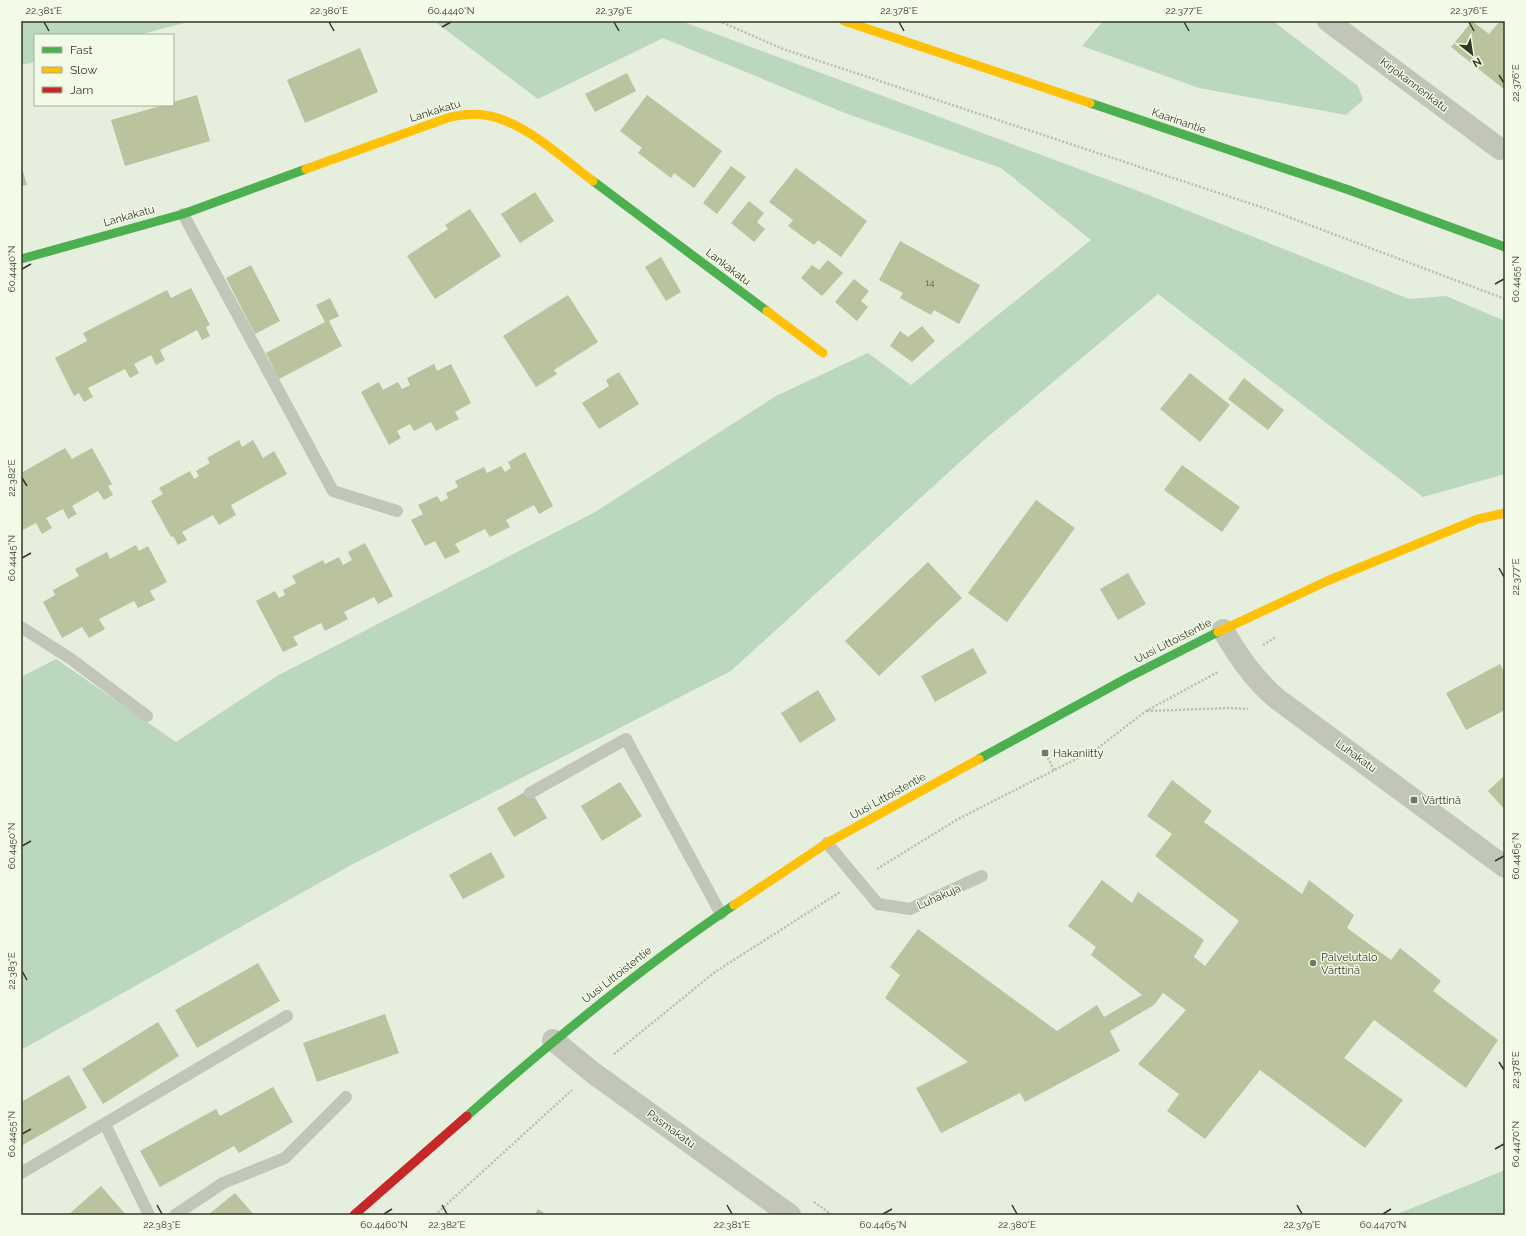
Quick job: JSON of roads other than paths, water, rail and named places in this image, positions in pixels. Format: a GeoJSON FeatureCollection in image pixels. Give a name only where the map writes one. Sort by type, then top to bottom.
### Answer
{"type":"FeatureCollection","features":[{"type":"Feature","properties":{"kind":"street","name":"Kaarinantie"},"geometry":{"type":"LineString","coordinates":[[844,21],[1349,190],[1505,247]]}},
{"type":"Feature","properties":{"kind":"street","name":"Kirjokannenkatu"},"geometry":{"type":"LineString","coordinates":[[1328,21],[1500,149]]}},
{"type":"Feature","properties":{"kind":"street","name":"Lankakatu"},"geometry":{"type":"LineString","coordinates":[[21,259],[183,214],[431,122],[467,113],[485,114],[502,118],[530,134],[823,353]]}},
{"type":"Feature","properties":{"kind":"street","name":"Uusi Littoistentie"},"geometry":{"type":"LineString","coordinates":[[354,1215],[553,1040],[674,946],[827,843],[1121,681],[1223,630],[1348,572],[1478,519],[1505,513]]}},
{"type":"Feature","properties":{"kind":"street","name":"Luhakatu"},"geometry":{"type":"LineString","coordinates":[[1223,630],[1240,660],[1261,685],[1276,698],[1505,867]]}},
{"type":"Feature","properties":{"kind":"street","name":"Pasmakatu"},"geometry":{"type":"LineString","coordinates":[[553,1040],[592,1072],[790,1215]]}},
{"type":"Feature","properties":{"kind":"lane"},"geometry":{"type":"LineString","coordinates":[[183,214],[333,491],[397,511]]}},
{"type":"Feature","properties":{"kind":"lane"},"geometry":{"type":"LineString","coordinates":[[21,627],[71,659],[147,716]]}},
{"type":"Feature","properties":{"kind":"lane"},"geometry":{"type":"LineString","coordinates":[[530,793],[626,739],[721,914]]}},
{"type":"Feature","properties":{"kind":"lane","name":"Luhakuja"},"geometry":{"type":"LineString","coordinates":[[827,843],[878,904],[910,909],[982,876]]}},
{"type":"Feature","properties":{"kind":"lane"},"geometry":{"type":"LineString","coordinates":[[21,1173],[287,1016]]}},
{"type":"Feature","properties":{"kind":"lane"},"geometry":{"type":"LineString","coordinates":[[175,1215],[223,1183],[285,1158],[346,1097]]}},
{"type":"Feature","properties":{"kind":"lane"},"geometry":{"type":"LineString","coordinates":[[105,1124],[148,1215]]}},
{"type":"Feature","properties":{"kind":"place","name":"Hakaniitty"},"geometry":{"type":"Point","coordinates":[1045,753]}},
{"type":"Feature","properties":{"kind":"place","name":"Värttinä"},"geometry":{"type":"Point","coordinates":[1414,800]}},
{"type":"Feature","properties":{"kind":"place","name":"Palvelutalo Värttinä"},"geometry":{"type":"Point","coordinates":[1313,963]}}]}
